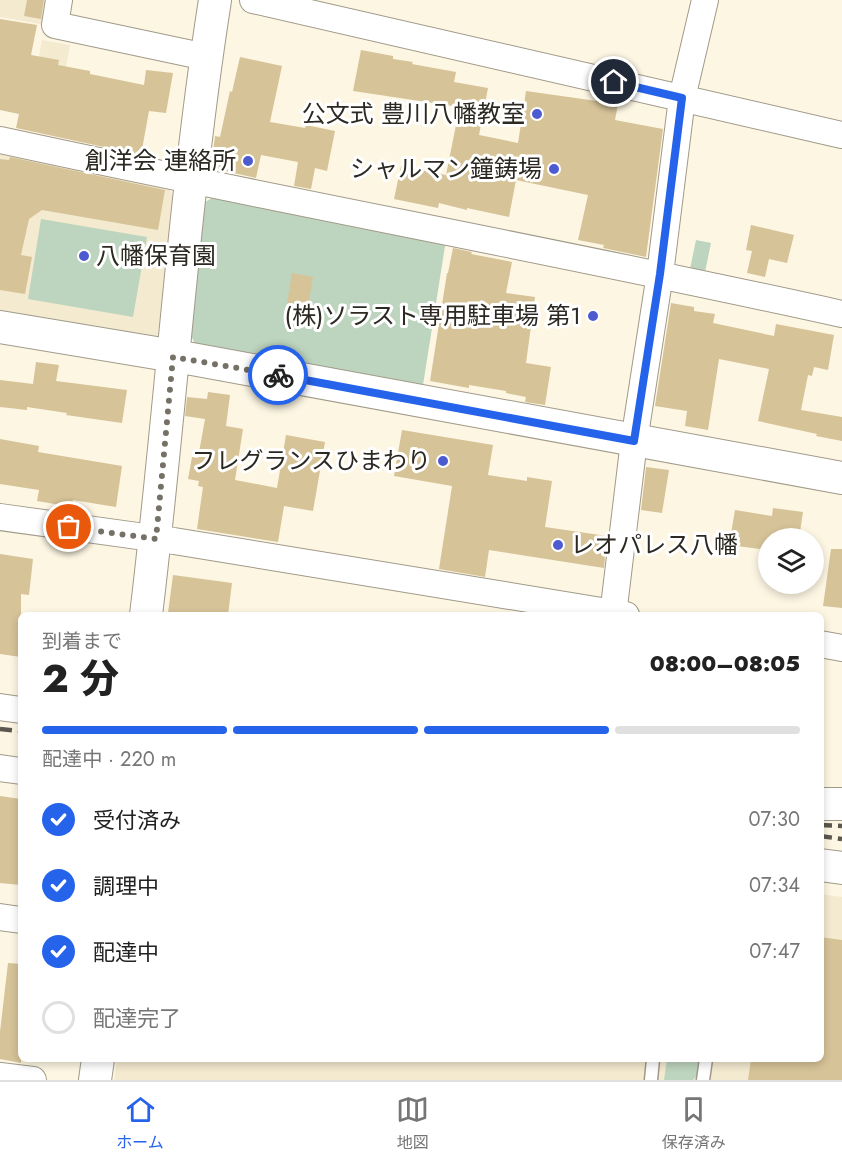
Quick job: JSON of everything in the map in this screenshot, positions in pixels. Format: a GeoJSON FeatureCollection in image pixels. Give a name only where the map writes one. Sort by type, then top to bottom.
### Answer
{"type":"FeatureCollection","features":[{"type":"Feature","properties":{"kind":"street"},"geometry":{"type":"LineString","coordinates":[[59,0],[55,26],[206,57]]}},
{"type":"Feature","properties":{"kind":"street"},"geometry":{"type":"LineString","coordinates":[[146,612],[206,57],[215,0]]}},
{"type":"Feature","properties":{"kind":"street"},"geometry":{"type":"LineString","coordinates":[[253,0],[842,135]]}},
{"type":"Feature","properties":{"kind":"street"},"geometry":{"type":"LineString","coordinates":[[617,612],[634,441],[660,274],[682,98],[705,0]]}},
{"type":"Feature","properties":{"kind":"street"},"geometry":{"type":"LineString","coordinates":[[0,140],[192,182],[660,274],[842,314]]}},
{"type":"Feature","properties":{"kind":"street"},"geometry":{"type":"LineString","coordinates":[[0,327],[842,478]]}},
{"type":"Feature","properties":{"kind":"street"},"geometry":{"type":"LineString","coordinates":[[0,517],[156,539],[605,612]]}},
{"type":"Feature","properties":{"kind":"street"},"geometry":{"type":"LineString","coordinates":[[824,645],[842,648]]}},
{"type":"Feature","properties":{"kind":"street"},"geometry":{"type":"LineString","coordinates":[[0,707],[18,710]]}},
{"type":"Feature","properties":{"kind":"street"},"geometry":{"type":"LineString","coordinates":[[0,768],[18,771]]}},
{"type":"Feature","properties":{"kind":"street"},"geometry":{"type":"LineString","coordinates":[[824,804],[842,804]]}},
{"type":"Feature","properties":{"kind":"street"},"geometry":{"type":"LineString","coordinates":[[824,866],[842,868]]}},
{"type":"Feature","properties":{"kind":"street"},"geometry":{"type":"LineString","coordinates":[[0,917],[18,920]]}},
{"type":"Feature","properties":{"kind":"street"},"geometry":{"type":"LineString","coordinates":[[95,1080],[98,1062]]}},
{"type":"Feature","properties":{"kind":"street"},"geometry":{"type":"LineString","coordinates":[[0,1076],[33,1080]]}},
{"type":"Feature","properties":{"kind":"lane"},"geometry":{"type":"LineString","coordinates":[[651,1080],[653,1062]]}},
{"type":"Feature","properties":{"kind":"lane"},"geometry":{"type":"LineString","coordinates":[[703,1080],[706,1062]]}},
{"type":"Feature","properties":{"kind":"shaded area"},"geometry":{"type":"Polygon","coordinates":[[[0,0],[51,0],[46,25],[0,17],[0,0]]]}},
{"type":"Feature","properties":{"kind":"shaded area"},"geometry":{"type":"Polygon","coordinates":[[[42,40],[70,45],[60,101],[32,96],[42,40]]]}},
{"type":"Feature","properties":{"kind":"shaded area","name":"八幡保育園"},"geometry":{"type":"Polygon","coordinates":[[[0,153],[167,187],[175,197],[157,342],[0,315],[0,153]]]}},
{"type":"Feature","properties":{"kind":"shaded area"},"geometry":{"type":"Polygon","coordinates":[[[824,894],[842,897],[842,1080],[114,1080],[117,1062],[824,1062],[824,894]]]}},
{"type":"Feature","properties":{"kind":"green space"},"geometry":{"type":"Polygon","coordinates":[[[217,195],[446,240],[423,385],[197,347],[190,334],[205,202],[217,195]]]}},
{"type":"Feature","properties":{"kind":"green space"},"geometry":{"type":"Polygon","coordinates":[[[41,219],[147,237],[133,317],[28,299],[41,219]]]}},
{"type":"Feature","properties":{"kind":"green space"},"geometry":{"type":"Polygon","coordinates":[[[696,240],[711,243],[705,272],[690,269],[696,240]]]}},
{"type":"Feature","properties":{"kind":"green space"},"geometry":{"type":"Polygon","coordinates":[[[667,1062],[700,1062],[702,1070],[693,1080],[664,1080],[667,1062]]]}},
{"type":"Feature","properties":{"kind":"building"},"geometry":{"type":"Polygon","coordinates":[[[27,0],[44,0],[41,19],[24,16],[27,0]]]}},
{"type":"Feature","properties":{"kind":"building"},"geometry":{"type":"Polygon","coordinates":[[[0,19],[37,25],[31,55],[59,60],[58,65],[144,85],[146,70],[173,73],[166,113],[149,111],[141,155],[16,128],[19,114],[0,110],[0,19]]]}},
{"type":"Feature","properties":{"kind":"building"},"geometry":{"type":"Polygon","coordinates":[[[361,50],[393,56],[393,59],[413,62],[412,64],[456,72],[454,82],[488,88],[479,135],[518,143],[526,91],[618,104],[615,120],[663,129],[646,257],[578,240],[588,195],[516,180],[509,217],[439,203],[438,208],[394,199],[401,166],[446,175],[458,115],[452,113],[453,106],[353,91],[361,50]]]}},
{"type":"Feature","properties":{"kind":"building"},"geometry":{"type":"Polygon","coordinates":[[[240,57],[282,66],[270,122],[305,128],[306,125],[335,131],[327,171],[315,168],[311,189],[294,186],[298,162],[261,155],[256,178],[211,168],[215,136],[220,137],[240,57]]]}},
{"type":"Feature","properties":{"kind":"building"},"geometry":{"type":"Polygon","coordinates":[[[10,157],[165,190],[158,230],[42,210],[29,219],[21,255],[32,257],[25,294],[0,290],[0,159],[9,160],[10,157]]]}},
{"type":"Feature","properties":{"kind":"building"},"geometry":{"type":"Polygon","coordinates":[[[751,225],[794,235],[787,263],[769,259],[765,277],[747,273],[752,251],[746,250],[751,225]]]}},
{"type":"Feature","properties":{"kind":"building"},"geometry":{"type":"Polygon","coordinates":[[[453,248],[512,262],[506,293],[535,297],[526,363],[551,367],[545,405],[525,402],[526,397],[506,393],[506,391],[469,385],[469,388],[430,381],[453,248]]]}},
{"type":"Feature","properties":{"kind":"building"},"geometry":{"type":"Polygon","coordinates":[[[292,273],[313,277],[307,313],[286,310],[292,273]]]}},
{"type":"Feature","properties":{"kind":"building"},"geometry":{"type":"Polygon","coordinates":[[[671,303],[694,307],[694,311],[715,314],[713,323],[774,336],[776,324],[834,335],[828,370],[814,367],[812,376],[808,375],[801,410],[842,417],[842,441],[758,421],[769,369],[719,359],[708,430],[685,426],[687,411],[655,406],[671,303]]]}},
{"type":"Feature","properties":{"kind":"building"},"geometry":{"type":"Polygon","coordinates":[[[36,362],[59,365],[56,381],[127,390],[122,423],[27,407],[27,410],[0,407],[0,380],[33,384],[36,362]]]}},
{"type":"Feature","properties":{"kind":"building"},"geometry":{"type":"Polygon","coordinates":[[[208,392],[230,395],[226,426],[243,429],[235,480],[277,488],[286,435],[325,442],[313,511],[284,506],[278,542],[197,529],[203,487],[198,486],[199,481],[188,479],[192,457],[198,458],[205,419],[185,416],[187,397],[207,399],[208,392]]]}},
{"type":"Feature","properties":{"kind":"building"},"geometry":{"type":"Polygon","coordinates":[[[402,430],[493,445],[488,475],[527,481],[527,477],[552,481],[545,527],[607,536],[604,568],[489,550],[485,577],[439,569],[452,486],[394,476],[402,430]]]}},
{"type":"Feature","properties":{"kind":"building"},"geometry":{"type":"Polygon","coordinates":[[[0,439],[39,446],[38,452],[122,466],[116,507],[73,500],[72,507],[37,501],[39,490],[0,484],[0,439]]]}},
{"type":"Feature","properties":{"kind":"building"},"geometry":{"type":"Polygon","coordinates":[[[646,467],[669,470],[662,513],[641,510],[646,467]]]}},
{"type":"Feature","properties":{"kind":"building"},"geometry":{"type":"Polygon","coordinates":[[[773,508],[803,512],[801,528],[758,528],[758,549],[729,545],[735,510],[772,516],[773,508]]]}},
{"type":"Feature","properties":{"kind":"building"},"geometry":{"type":"Polygon","coordinates":[[[831,549],[842,549],[842,608],[823,606],[831,549]]]}},
{"type":"Feature","properties":{"kind":"building"},"geometry":{"type":"Polygon","coordinates":[[[0,554],[33,559],[29,595],[21,594],[21,612],[18,612],[18,657],[0,654],[0,554]]]}},
{"type":"Feature","properties":{"kind":"building"},"geometry":{"type":"Polygon","coordinates":[[[173,575],[232,583],[228,612],[168,612],[173,575]]]}},
{"type":"Feature","properties":{"kind":"building"},"geometry":{"type":"Polygon","coordinates":[[[0,796],[18,799],[18,885],[0,883],[0,796]]]}},
{"type":"Feature","properties":{"kind":"building"},"geometry":{"type":"Polygon","coordinates":[[[824,938],[842,940],[842,1080],[748,1080],[751,1062],[824,1062],[824,938]]]}},
{"type":"Feature","properties":{"kind":"building"},"geometry":{"type":"Polygon","coordinates":[[[8,963],[18,964],[18,1062],[21,1063],[0,1059],[0,1032],[8,963]]]}},
{"type":"Feature","properties":{"kind":"railway"},"geometry":{"type":"LineString","coordinates":[[0,729],[18,731]]}},
{"type":"Feature","properties":{"kind":"railway"},"geometry":{"type":"LineString","coordinates":[[824,825],[842,826]]}},
{"type":"Feature","properties":{"kind":"railway"},"geometry":{"type":"LineString","coordinates":[[824,837],[842,839]]}},
{"type":"Feature","properties":{"kind":"way so far"},"geometry":{"type":"LineString","coordinates":[[69,527],[156,539],[173,357],[278,375]]}},
{"type":"Feature","properties":{"kind":"place","name":"公文式 豊川八幡教室"},"geometry":{"type":"Point","coordinates":[537,114]}},
{"type":"Feature","properties":{"kind":"place","name":"創洋会 連絡所"},"geometry":{"type":"Point","coordinates":[248,161]}},
{"type":"Feature","properties":{"kind":"place","name":"シャルマン鐘鋳場"},"geometry":{"type":"Point","coordinates":[554,169]}},
{"type":"Feature","properties":{"kind":"place","name":"八幡保育園"},"geometry":{"type":"Point","coordinates":[84,256]}},
{"type":"Feature","properties":{"kind":"place","name":"(株)ソラスト専用駐車場 第1"},"geometry":{"type":"Point","coordinates":[593,316]}},
{"type":"Feature","properties":{"kind":"place","name":"フレグランスひまわり"},"geometry":{"type":"Point","coordinates":[443,461]}},
{"type":"Feature","properties":{"kind":"place","name":"レオパレス八幡"},"geometry":{"type":"Point","coordinates":[558,545]}},
{"type":"Feature","properties":{"kind":"route"},"geometry":{"type":"LineString","coordinates":[[278,375],[634,441],[660,274],[682,98],[614,82]]}}]}
